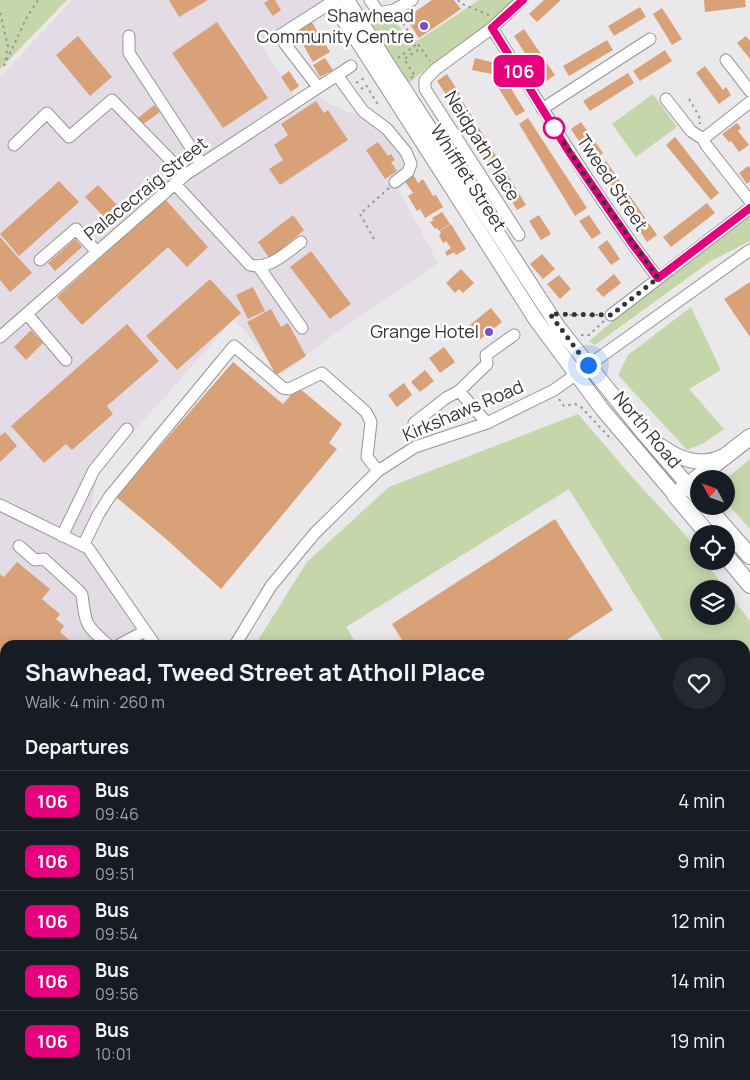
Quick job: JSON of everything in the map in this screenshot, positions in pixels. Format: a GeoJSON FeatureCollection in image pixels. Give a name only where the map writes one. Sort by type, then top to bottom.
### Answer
{"type":"FeatureCollection","features":[{"type":"Feature","properties":{"kind":"highway"},"geometry":{"type":"LineString","coordinates":[[714,470],[733,450],[750,437]]}},
{"type":"Feature","properties":{"kind":"highway"},"geometry":{"type":"LineString","coordinates":[[721,470],[733,450]]}},
{"type":"Feature","properties":{"kind":"highway"},"geometry":{"type":"LineString","coordinates":[[675,495],[690,492]]}},
{"type":"Feature","properties":{"kind":"highway","name":"North Road"},"geometry":{"type":"LineString","coordinates":[[675,495],[700,525]]}},
{"type":"Feature","properties":{"kind":"highway"},"geometry":{"type":"LineString","coordinates":[[716,515],[750,556]]}},
{"type":"Feature","properties":{"kind":"highway"},"geometry":{"type":"LineString","coordinates":[[735,567],[750,585]]}},
{"type":"Feature","properties":{"kind":"main road","name":"Whifflet Street"},"geometry":{"type":"LineString","coordinates":[[347,0],[389,78]]}},
{"type":"Feature","properties":{"kind":"main road","name":"Whifflet Street"},"geometry":{"type":"LineString","coordinates":[[331,1],[389,78],[550,314],[588,365]]}},
{"type":"Feature","properties":{"kind":"main road","name":"Whifflet Street"},"geometry":{"type":"LineString","coordinates":[[403,99],[536,320],[576,375]]}},
{"type":"Feature","properties":{"kind":"main road","name":"North Road"},"geometry":{"type":"LineString","coordinates":[[588,365],[690,486]]}},
{"type":"Feature","properties":{"kind":"main road","name":"North Road"},"geometry":{"type":"LineString","coordinates":[[576,375],[675,495]]}},
{"type":"Feature","properties":{"kind":"main road"},"geometry":{"type":"LineString","coordinates":[[644,434],[671,453],[692,462],[712,460],[733,450]]}},
{"type":"Feature","properties":{"kind":"street"},"geometry":{"type":"LineString","coordinates":[[370,0],[379,13],[394,10],[412,0]]}},
{"type":"Feature","properties":{"kind":"street"},"geometry":{"type":"LineString","coordinates":[[432,72],[502,20],[522,0]]}},
{"type":"Feature","properties":{"kind":"street"},"geometry":{"type":"LineString","coordinates":[[318,87],[279,36],[331,1]]}},
{"type":"Feature","properties":{"kind":"street","name":"Tweed Street"},"geometry":{"type":"LineString","coordinates":[[492,28],[591,184],[658,278]]}},
{"type":"Feature","properties":{"kind":"street"},"geometry":{"type":"LineString","coordinates":[[129,36],[129,54],[201,163]]}},
{"type":"Feature","properties":{"kind":"street"},"geometry":{"type":"LineString","coordinates":[[542,109],[650,39]]}},
{"type":"Feature","properties":{"kind":"street"},"geometry":{"type":"LineString","coordinates":[[726,60],[750,91]]}},
{"type":"Feature","properties":{"kind":"street","name":"Palacecraig Street"},"geometry":{"type":"LineString","coordinates":[[0,337],[185,175],[351,66]]}},
{"type":"Feature","properties":{"kind":"street","name":"Neidpath Place"},"geometry":{"type":"LineString","coordinates":[[432,72],[425,80],[425,89],[519,235]]}},
{"type":"Feature","properties":{"kind":"street"},"geometry":{"type":"LineString","coordinates":[[337,75],[363,111],[387,129],[406,152],[411,164],[408,172],[395,182]]}},
{"type":"Feature","properties":{"kind":"street"},"geometry":{"type":"LineString","coordinates":[[666,99],[691,131],[701,137],[750,201]]}},
{"type":"Feature","properties":{"kind":"street"},"geometry":{"type":"LineString","coordinates":[[14,145],[47,112],[69,136],[112,100],[185,175]]}},
{"type":"Feature","properties":{"kind":"street"},"geometry":{"type":"LineString","coordinates":[[701,137],[750,102]]}},
{"type":"Feature","properties":{"kind":"street"},"geometry":{"type":"LineString","coordinates":[[175,184],[250,265],[259,267],[282,256],[301,242]]}},
{"type":"Feature","properties":{"kind":"street"},"geometry":{"type":"LineString","coordinates":[[611,315],[750,208]]}},
{"type":"Feature","properties":{"kind":"street"},"geometry":{"type":"LineString","coordinates":[[40,260],[76,229],[96,252]]}},
{"type":"Feature","properties":{"kind":"street","name":"Kirkshaws Road"},"geometry":{"type":"LineString","coordinates":[[238,640],[271,586],[315,532],[378,471],[415,447],[487,422],[554,390],[750,250]]}},
{"type":"Feature","properties":{"kind":"street"},"geometry":{"type":"LineString","coordinates":[[259,267],[302,328]]}},
{"type":"Feature","properties":{"kind":"street"},"geometry":{"type":"LineString","coordinates":[[27,314],[66,360]]}},
{"type":"Feature","properties":{"kind":"street"},"geometry":{"type":"LineString","coordinates":[[414,423],[446,398],[459,391],[487,364],[486,355],[514,335]]}},
{"type":"Feature","properties":{"kind":"street"},"geometry":{"type":"LineString","coordinates":[[83,546],[98,515],[110,496],[234,346],[283,388],[289,389],[322,373],[366,412],[371,422],[367,457],[378,471]]}},
{"type":"Feature","properties":{"kind":"street"},"geometry":{"type":"LineString","coordinates":[[459,391],[487,422]]}},
{"type":"Feature","properties":{"kind":"street"},"geometry":{"type":"LineString","coordinates":[[62,536],[94,470],[127,429]]}},
{"type":"Feature","properties":{"kind":"street"},"geometry":{"type":"LineString","coordinates":[[0,505],[88,548],[151,640]]}},
{"type":"Feature","properties":{"kind":"street"},"geometry":{"type":"LineString","coordinates":[[19,546],[35,560],[44,560],[80,592],[86,623],[90,630],[102,640]]}},
{"type":"Feature","properties":{"kind":"street"},"geometry":{"type":"LineString","coordinates":[[128,640],[145,631]]}},
{"type":"Feature","properties":{"kind":"path"},"geometry":{"type":"LineString","coordinates":[[0,71],[26,19],[38,0]]}},
{"type":"Feature","properties":{"kind":"path"},"geometry":{"type":"LineString","coordinates":[[458,0],[460,3],[502,20]]}},
{"type":"Feature","properties":{"kind":"path"},"geometry":{"type":"LineString","coordinates":[[394,10],[418,44],[432,72]]}},
{"type":"Feature","properties":{"kind":"path"},"geometry":{"type":"LineString","coordinates":[[0,13],[8,46],[4,66]]}},
{"type":"Feature","properties":{"kind":"path"},"geometry":{"type":"LineString","coordinates":[[397,57],[418,44]]}},
{"type":"Feature","properties":{"kind":"path"},"geometry":{"type":"LineString","coordinates":[[411,78],[415,76],[404,59],[420,48]]}},
{"type":"Feature","properties":{"kind":"path"},"geometry":{"type":"LineString","coordinates":[[359,106],[368,101],[360,88],[366,85],[377,103],[381,100]]}},
{"type":"Feature","properties":{"kind":"path"},"geometry":{"type":"LineString","coordinates":[[689,99],[699,116],[701,137]]}},
{"type":"Feature","properties":{"kind":"path"},"geometry":{"type":"LineString","coordinates":[[374,239],[360,214],[395,182]]}},
{"type":"Feature","properties":{"kind":"path"},"geometry":{"type":"LineString","coordinates":[[567,321],[561,315],[611,315]]}},
{"type":"Feature","properties":{"kind":"path"},"geometry":{"type":"LineString","coordinates":[[578,333],[582,336],[589,335],[611,315]]}},
{"type":"Feature","properties":{"kind":"path"},"geometry":{"type":"LineString","coordinates":[[554,390],[564,406],[575,404],[581,407],[617,445]]}},
{"type":"Feature","properties":{"kind":"shaded area"},"geometry":{"type":"Polygon","coordinates":[[[72,0],[323,0],[260,42],[301,108],[319,96],[325,102],[377,124],[413,171],[395,183],[438,263],[326,340],[282,375],[234,319],[97,473],[85,553],[146,640],[0,640],[0,77],[72,0]]]}},
{"type":"Feature","properties":{"kind":"green space"},"geometry":{"type":"Polygon","coordinates":[[[0,0],[67,0],[0,69],[0,0]]]}},
{"type":"Feature","properties":{"kind":"green space"},"geometry":{"type":"Polygon","coordinates":[[[479,0],[515,0],[487,26],[409,83],[371,26],[377,20],[394,18],[411,45],[479,0]]]}},
{"type":"Feature","properties":{"kind":"green space"},"geometry":{"type":"Polygon","coordinates":[[[653,94],[677,127],[636,157],[612,124],[653,94]]]}},
{"type":"Feature","properties":{"kind":"green space"},"geometry":{"type":"Polygon","coordinates":[[[750,213],[750,241],[711,261],[595,345],[589,341],[659,283],[750,213]]]}},
{"type":"Feature","properties":{"kind":"green space"},"geometry":{"type":"Polygon","coordinates":[[[691,307],[721,370],[689,389],[724,429],[704,443],[687,450],[618,375],[628,355],[691,307]]]}},
{"type":"Feature","properties":{"kind":"green space"},"geometry":{"type":"Polygon","coordinates":[[[578,414],[690,541],[690,570],[711,570],[719,580],[690,580],[690,625],[735,625],[735,602],[750,621],[750,640],[663,640],[569,489],[346,627],[354,640],[258,640],[307,562],[389,487],[578,414]]]}},
{"type":"Feature","properties":{"kind":"green space"},"geometry":{"type":"Polygon","coordinates":[[[750,459],[750,529],[735,512],[735,472],[750,459]]]}},
{"type":"Feature","properties":{"kind":"building"},"geometry":{"type":"Polygon","coordinates":[[[169,0],[208,0],[179,17],[169,0]]]}},
{"type":"Feature","properties":{"kind":"building"},"geometry":{"type":"Polygon","coordinates":[[[269,0],[275,0],[281,10],[273,16],[264,3],[269,0]]]}},
{"type":"Feature","properties":{"kind":"building","name":"Shawhead Community Centre"},"geometry":{"type":"Polygon","coordinates":[[[432,0],[454,0],[461,9],[419,38],[406,18],[432,0]]]}},
{"type":"Feature","properties":{"kind":"building"},"geometry":{"type":"Polygon","coordinates":[[[544,0],[561,0],[537,22],[529,14],[544,0]]]}},
{"type":"Feature","properties":{"kind":"building"},"geometry":{"type":"Polygon","coordinates":[[[704,0],[745,0],[746,7],[705,12],[704,0]]]}},
{"type":"Feature","properties":{"kind":"building"},"geometry":{"type":"Polygon","coordinates":[[[640,7],[646,17],[614,36],[608,26],[640,7]]]}},
{"type":"Feature","properties":{"kind":"building"},"geometry":{"type":"Polygon","coordinates":[[[662,8],[682,39],[672,45],[653,14],[662,8]]]}},
{"type":"Feature","properties":{"kind":"building"},"geometry":{"type":"Polygon","coordinates":[[[311,21],[330,52],[313,62],[302,43],[297,46],[292,38],[297,35],[295,31],[311,21]]]}},
{"type":"Feature","properties":{"kind":"building"},"geometry":{"type":"Polygon","coordinates":[[[217,22],[268,98],[223,128],[172,53],[217,22]]]}},
{"type":"Feature","properties":{"kind":"building"},"geometry":{"type":"Polygon","coordinates":[[[524,29],[555,75],[544,83],[514,36],[524,29]]]}},
{"type":"Feature","properties":{"kind":"building"},"geometry":{"type":"Polygon","coordinates":[[[78,36],[112,77],[90,96],[56,55],[78,36]]]}},
{"type":"Feature","properties":{"kind":"building"},"geometry":{"type":"Polygon","coordinates":[[[746,36],[750,41],[750,59],[737,43],[746,36]]]}},
{"type":"Feature","properties":{"kind":"building"},"geometry":{"type":"Polygon","coordinates":[[[607,40],[613,50],[569,76],[563,66],[607,40]]]}},
{"type":"Feature","properties":{"kind":"building"},"geometry":{"type":"Polygon","coordinates":[[[665,50],[672,61],[640,81],[633,71],[665,50]]]}},
{"type":"Feature","properties":{"kind":"building"},"geometry":{"type":"Polygon","coordinates":[[[325,58],[333,70],[320,77],[313,65],[325,58]]]}},
{"type":"Feature","properties":{"kind":"building"},"geometry":{"type":"Polygon","coordinates":[[[475,58],[495,63],[492,74],[472,70],[475,58]]]}},
{"type":"Feature","properties":{"kind":"building"},"geometry":{"type":"Polygon","coordinates":[[[705,66],[723,90],[726,87],[731,95],[719,104],[696,73],[705,66]]]}},
{"type":"Feature","properties":{"kind":"building"},"geometry":{"type":"Polygon","coordinates":[[[289,71],[299,86],[291,92],[281,77],[289,71]]]}},
{"type":"Feature","properties":{"kind":"building"},"geometry":{"type":"Polygon","coordinates":[[[628,73],[634,83],[590,111],[583,101],[628,73]]]}},
{"type":"Feature","properties":{"kind":"building"},"geometry":{"type":"Polygon","coordinates":[[[447,74],[460,94],[450,101],[437,81],[447,74]]]}},
{"type":"Feature","properties":{"kind":"building"},"geometry":{"type":"Polygon","coordinates":[[[505,79],[525,111],[516,116],[496,84],[505,79]]]}},
{"type":"Feature","properties":{"kind":"building"},"geometry":{"type":"Polygon","coordinates":[[[316,101],[324,113],[328,110],[348,140],[280,185],[269,169],[283,160],[274,145],[288,135],[281,124],[316,101]]]}},
{"type":"Feature","properties":{"kind":"building"},"geometry":{"type":"Polygon","coordinates":[[[463,102],[475,121],[466,127],[454,107],[463,102]]]}},
{"type":"Feature","properties":{"kind":"building"},"geometry":{"type":"Polygon","coordinates":[[[154,105],[160,112],[142,125],[137,119],[154,105]]]}},
{"type":"Feature","properties":{"kind":"building"},"geometry":{"type":"Polygon","coordinates":[[[528,118],[587,208],[575,216],[519,124],[528,118]]]}},
{"type":"Feature","properties":{"kind":"building"},"geometry":{"type":"Polygon","coordinates":[[[581,122],[603,153],[592,161],[571,129],[581,122]]]}},
{"type":"Feature","properties":{"kind":"building"},"geometry":{"type":"Polygon","coordinates":[[[737,123],[741,128],[738,131],[749,145],[739,152],[731,141],[729,142],[722,134],[737,123]]]}},
{"type":"Feature","properties":{"kind":"building"},"geometry":{"type":"Polygon","coordinates":[[[479,128],[526,205],[517,210],[471,133],[479,128]]]}},
{"type":"Feature","properties":{"kind":"building"},"geometry":{"type":"Polygon","coordinates":[[[675,137],[719,193],[711,200],[666,145],[675,137]]]}},
{"type":"Feature","properties":{"kind":"building"},"geometry":{"type":"Polygon","coordinates":[[[378,142],[388,156],[391,154],[395,160],[391,162],[397,171],[385,179],[366,150],[378,142]]]}},
{"type":"Feature","properties":{"kind":"building"},"geometry":{"type":"Polygon","coordinates":[[[606,161],[657,235],[647,242],[597,167],[606,161]]]}},
{"type":"Feature","properties":{"kind":"building"},"geometry":{"type":"Polygon","coordinates":[[[748,166],[750,168],[750,181],[747,184],[739,173],[748,166]]]}},
{"type":"Feature","properties":{"kind":"building"},"geometry":{"type":"Polygon","coordinates":[[[413,174],[418,183],[423,179],[433,196],[436,195],[443,207],[425,218],[420,209],[417,211],[408,196],[413,193],[404,180],[413,174]]]}},
{"type":"Feature","properties":{"kind":"building"},"geometry":{"type":"Polygon","coordinates":[[[59,181],[79,202],[19,256],[0,234],[59,181]]]}},
{"type":"Feature","properties":{"kind":"building"},"geometry":{"type":"Polygon","coordinates":[[[98,185],[117,205],[104,217],[85,197],[98,185]]]}},
{"type":"Feature","properties":{"kind":"building"},"geometry":{"type":"Polygon","coordinates":[[[165,199],[208,247],[187,267],[168,247],[82,325],[57,297],[165,199]]]}},
{"type":"Feature","properties":{"kind":"building"},"geometry":{"type":"Polygon","coordinates":[[[707,203],[715,213],[671,247],[663,237],[707,203]]]}},
{"type":"Feature","properties":{"kind":"building"},"geometry":{"type":"Polygon","coordinates":[[[442,212],[450,224],[439,231],[430,222],[434,220],[432,218],[442,212]]]}},
{"type":"Feature","properties":{"kind":"building"},"geometry":{"type":"Polygon","coordinates":[[[293,215],[304,230],[270,259],[258,242],[293,215]]]}},
{"type":"Feature","properties":{"kind":"building"},"geometry":{"type":"Polygon","coordinates":[[[539,215],[551,234],[541,240],[529,221],[539,215]]]}},
{"type":"Feature","properties":{"kind":"building"},"geometry":{"type":"Polygon","coordinates":[[[589,215],[601,233],[592,239],[579,221],[589,215]]]}},
{"type":"Feature","properties":{"kind":"building"},"geometry":{"type":"Polygon","coordinates":[[[451,224],[466,249],[456,255],[454,252],[447,256],[445,252],[451,248],[446,241],[443,243],[439,235],[440,231],[451,224]]]}},
{"type":"Feature","properties":{"kind":"building"},"geometry":{"type":"Polygon","coordinates":[[[0,237],[32,273],[10,292],[0,280],[0,237]]]}},
{"type":"Feature","properties":{"kind":"building"},"geometry":{"type":"Polygon","coordinates":[[[75,239],[82,247],[55,271],[48,263],[75,239]]]}},
{"type":"Feature","properties":{"kind":"building"},"geometry":{"type":"Polygon","coordinates":[[[607,240],[620,259],[611,265],[598,247],[607,240]]]}},
{"type":"Feature","properties":{"kind":"building"},"geometry":{"type":"Polygon","coordinates":[[[311,251],[351,304],[330,319],[290,267],[311,251]]]}},
{"type":"Feature","properties":{"kind":"building"},"geometry":{"type":"Polygon","coordinates":[[[542,254],[555,269],[543,279],[530,264],[542,254]]]}},
{"type":"Feature","properties":{"kind":"building"},"geometry":{"type":"Polygon","coordinates":[[[461,269],[474,283],[463,293],[459,289],[455,293],[446,283],[461,269]]]}},
{"type":"Feature","properties":{"kind":"building"},"geometry":{"type":"Polygon","coordinates":[[[614,274],[621,283],[603,297],[596,289],[614,274]]]}},
{"type":"Feature","properties":{"kind":"building"},"geometry":{"type":"Polygon","coordinates":[[[559,275],[571,289],[560,299],[547,284],[559,275]]]}},
{"type":"Feature","properties":{"kind":"building"},"geometry":{"type":"Polygon","coordinates":[[[210,279],[241,313],[177,370],[146,336],[210,279]]]}},
{"type":"Feature","properties":{"kind":"building"},"geometry":{"type":"Polygon","coordinates":[[[750,282],[750,337],[724,299],[750,282]]]}},
{"type":"Feature","properties":{"kind":"building"},"geometry":{"type":"Polygon","coordinates":[[[253,287],[265,311],[248,319],[236,295],[253,287]]]}},
{"type":"Feature","properties":{"kind":"building"},"geometry":{"type":"Polygon","coordinates":[[[491,308],[502,322],[478,341],[475,336],[470,340],[462,331],[491,308]]]}},
{"type":"Feature","properties":{"kind":"building"},"geometry":{"type":"Polygon","coordinates":[[[271,309],[281,327],[288,323],[306,356],[276,375],[247,322],[271,309]]]}},
{"type":"Feature","properties":{"kind":"building"},"geometry":{"type":"Polygon","coordinates":[[[127,324],[159,361],[107,406],[113,414],[72,450],[66,444],[44,463],[11,426],[127,324]]]}},
{"type":"Feature","properties":{"kind":"building"},"geometry":{"type":"Polygon","coordinates":[[[31,330],[43,343],[26,360],[14,347],[31,330]]]}},
{"type":"Feature","properties":{"kind":"building"},"geometry":{"type":"Polygon","coordinates":[[[444,347],[455,362],[440,373],[429,358],[444,347]]]}},
{"type":"Feature","properties":{"kind":"building"},"geometry":{"type":"Polygon","coordinates":[[[233,362],[283,404],[298,387],[342,424],[329,443],[337,449],[221,589],[116,497],[233,362]]]}},
{"type":"Feature","properties":{"kind":"building"},"geometry":{"type":"Polygon","coordinates":[[[425,370],[434,381],[420,392],[411,382],[425,370]]]}},
{"type":"Feature","properties":{"kind":"building"},"geometry":{"type":"Polygon","coordinates":[[[404,383],[412,395],[397,407],[388,395],[404,383]]]}},
{"type":"Feature","properties":{"kind":"building"},"geometry":{"type":"Polygon","coordinates":[[[5,432],[17,446],[0,462],[0,436],[5,432]]]}},
{"type":"Feature","properties":{"kind":"building"},"geometry":{"type":"Polygon","coordinates":[[[555,519],[613,610],[567,640],[402,640],[392,624],[555,519]]]}},
{"type":"Feature","properties":{"kind":"building"},"geometry":{"type":"Polygon","coordinates":[[[17,562],[50,589],[42,599],[60,614],[56,619],[64,626],[60,632],[69,640],[0,640],[0,574],[4,577],[17,562]]]}},
{"type":"Feature","properties":{"kind":"bus line","name":"106"},"geometry":{"type":"LineString","coordinates":[[523,0],[492,28],[569,152],[658,278],[750,208]]}},
{"type":"Feature","properties":{"kind":"place","name":"Shawhead Community Centre"},"geometry":{"type":"Point","coordinates":[424,26]}},
{"type":"Feature","properties":{"kind":"place","name":"Grange Hotel"},"geometry":{"type":"Point","coordinates":[489,332]}},
{"type":"Feature","properties":{"kind":"route"},"geometry":{"type":"LineString","coordinates":[[554,128],[552,124],[591,184],[658,278],[611,315],[550,314],[588,365]]}}]}
